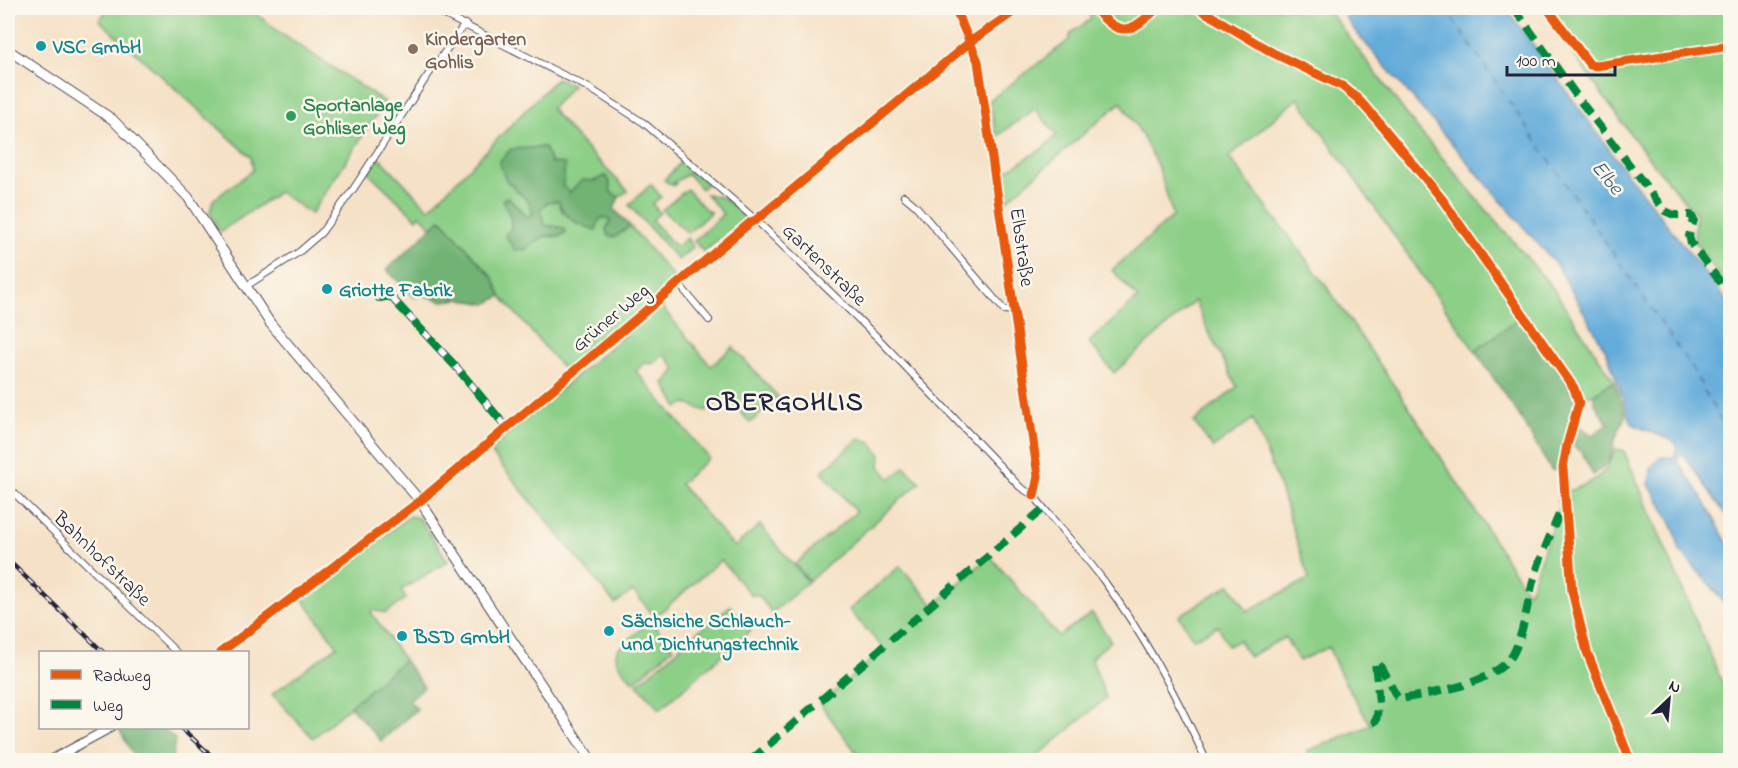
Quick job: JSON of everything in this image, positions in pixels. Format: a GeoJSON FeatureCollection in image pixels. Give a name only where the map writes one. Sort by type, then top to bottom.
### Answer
{"type":"FeatureCollection","features":[{"type":"Feature","properties":{"kind":"main road"},"geometry":{"type":"LineString","coordinates":[[8,50],[102,112],[188,197],[270,323],[420,501],[591,760]]}},
{"type":"Feature","properties":{"kind":"street","name":"Gartenstraße"},"geometry":{"type":"LineString","coordinates":[[431,8],[589,88],[644,123],[756,220],[878,338],[1020,487],[1034,496],[1103,580],[1146,643],[1173,691],[1206,760]]}},
{"type":"Feature","properties":{"kind":"street","name":"Elbstraße"},"geometry":{"type":"LineString","coordinates":[[955,8],[978,61],[1038,476],[1034,496]]}},
{"type":"Feature","properties":{"kind":"street","name":"Grüner Weg"},"geometry":{"type":"LineString","coordinates":[[222,651],[420,501],[750,222],[756,220],[970,42],[1019,8]]}},
{"type":"Feature","properties":{"kind":"street"},"geometry":{"type":"LineString","coordinates":[[245,287],[299,252],[321,233],[465,24]]}},
{"type":"Feature","properties":{"kind":"street"},"geometry":{"type":"LineString","coordinates":[[904,196],[916,206],[1004,310],[1014,311]]}},
{"type":"Feature","properties":{"kind":"street","name":"Grüner Weg"},"geometry":{"type":"LineString","coordinates":[[678,283],[709,320]]}},
{"type":"Feature","properties":{"kind":"street"},"geometry":{"type":"LineString","coordinates":[[379,298],[390,296],[459,371],[507,428]]}},
{"type":"Feature","properties":{"kind":"street","name":"Bahnhofstraße"},"geometry":{"type":"LineString","coordinates":[[8,487],[175,651]]}},
{"type":"Feature","properties":{"kind":"street"},"geometry":{"type":"LineString","coordinates":[[51,760],[108,729]]}},
{"type":"Feature","properties":{"kind":"street"},"geometry":{"type":"LineString","coordinates":[[8,759],[13,760]]}},
{"type":"Feature","properties":{"kind":"green space","name":"Sportanlage Gohliser Weg"},"geometry":{"type":"Polygon","coordinates":[[[109,8],[249,8],[283,35],[385,102],[311,214],[279,192],[220,232],[210,212],[213,200],[253,170],[251,157],[99,20],[109,8]]]}},
{"type":"Feature","properties":{"kind":"green space"},"geometry":{"type":"Polygon","coordinates":[[[1086,8],[1327,8],[1416,127],[1552,287],[1614,381],[1594,394],[1575,399],[1567,381],[1522,317],[1475,351],[1298,98],[1229,157],[1327,287],[1410,409],[1529,592],[1559,506],[1558,495],[1594,480],[1606,468],[1615,449],[1624,451],[1730,701],[1730,760],[1310,760],[1307,751],[1371,725],[1342,677],[1329,647],[1299,661],[1285,637],[1249,657],[1239,640],[1228,646],[1218,626],[1193,639],[1179,616],[1230,584],[1247,611],[1309,579],[1279,485],[1253,419],[1213,448],[1194,422],[1237,387],[1195,301],[1114,373],[1089,342],[1138,298],[1112,270],[1173,216],[1159,169],[1139,130],[1121,102],[1006,201],[1001,174],[1042,149],[1057,135],[1035,109],[996,137],[990,100],[1069,40],[1071,33],[1091,19],[1086,8]]]}},
{"type":"Feature","properties":{"kind":"green space"},"geometry":{"type":"Polygon","coordinates":[[[1542,8],[1730,8],[1730,291],[1694,240],[1696,213],[1634,139],[1542,8]]]}},
{"type":"Feature","properties":{"kind":"green space"},"geometry":{"type":"Polygon","coordinates":[[[557,78],[573,85],[551,109],[628,191],[619,197],[611,193],[609,180],[605,176],[571,192],[563,186],[544,147],[531,149],[506,180],[529,202],[534,215],[527,217],[508,197],[503,199],[511,218],[511,229],[505,235],[525,250],[545,236],[560,237],[563,228],[545,225],[539,210],[548,202],[558,201],[562,211],[578,225],[604,216],[611,221],[606,229],[615,237],[630,226],[675,279],[566,372],[501,296],[493,278],[441,219],[432,227],[420,215],[417,219],[368,172],[379,157],[429,209],[557,78]]]}},
{"type":"Feature","properties":{"kind":"green space"},"geometry":{"type":"Polygon","coordinates":[[[544,147],[551,163],[565,164],[563,186],[570,192],[582,180],[594,181],[605,176],[609,180],[611,193],[619,197],[614,209],[630,226],[615,237],[608,236],[606,229],[611,221],[604,217],[599,220],[596,230],[573,220],[564,212],[558,201],[547,202],[540,210],[545,225],[563,228],[566,233],[546,236],[526,249],[515,250],[505,235],[511,229],[511,218],[503,200],[508,197],[527,217],[533,214],[529,202],[506,180],[499,162],[511,149],[544,147]]]}},
{"type":"Feature","properties":{"kind":"green space"},"geometry":{"type":"Polygon","coordinates":[[[682,161],[707,184],[701,189],[688,174],[673,183],[676,184],[673,186],[664,180],[682,161]]]}},
{"type":"Feature","properties":{"kind":"green space"},"geometry":{"type":"Polygon","coordinates":[[[651,184],[661,197],[652,204],[660,213],[652,220],[676,247],[687,238],[693,247],[678,260],[629,205],[651,184]]]}},
{"type":"Feature","properties":{"kind":"green space"},"geometry":{"type":"Polygon","coordinates":[[[687,189],[706,210],[711,212],[688,233],[662,210],[687,189]]]}},
{"type":"Feature","properties":{"kind":"green space"},"geometry":{"type":"Polygon","coordinates":[[[706,194],[724,198],[746,218],[704,252],[694,241],[723,214],[706,194]]]}},
{"type":"Feature","properties":{"kind":"green space"},"geometry":{"type":"Polygon","coordinates":[[[441,219],[493,278],[501,296],[487,304],[459,299],[443,301],[423,295],[414,297],[387,270],[441,219]]]}},
{"type":"Feature","properties":{"kind":"green space"},"geometry":{"type":"Polygon","coordinates":[[[660,305],[711,366],[733,347],[779,398],[750,423],[726,395],[706,411],[685,403],[678,408],[664,383],[676,370],[665,355],[652,364],[644,363],[636,371],[709,458],[680,484],[734,547],[760,525],[808,582],[772,613],[758,595],[751,595],[721,560],[655,617],[633,591],[615,604],[489,450],[660,305]]]}},
{"type":"Feature","properties":{"kind":"green space"},"geometry":{"type":"Polygon","coordinates":[[[1522,316],[1567,381],[1575,399],[1573,421],[1592,435],[1608,424],[1594,402],[1594,394],[1614,381],[1626,414],[1614,442],[1610,460],[1593,475],[1582,453],[1571,444],[1562,453],[1560,471],[1551,470],[1519,415],[1475,351],[1522,316]]]}},
{"type":"Feature","properties":{"kind":"green space"},"geometry":{"type":"Polygon","coordinates":[[[860,438],[871,442],[881,455],[880,467],[890,479],[905,467],[920,482],[809,581],[795,564],[856,512],[822,471],[860,438]]]}},
{"type":"Feature","properties":{"kind":"green space"},"geometry":{"type":"Polygon","coordinates":[[[410,516],[419,518],[448,561],[401,590],[406,598],[386,613],[373,610],[371,612],[404,660],[313,738],[272,694],[337,646],[302,598],[410,516]]]}},
{"type":"Feature","properties":{"kind":"green space"},"geometry":{"type":"Polygon","coordinates":[[[990,556],[1058,636],[1092,613],[1111,641],[1091,658],[1106,698],[1033,760],[862,760],[820,704],[884,649],[849,610],[900,566],[934,605],[990,556]]]}},
{"type":"Feature","properties":{"kind":"green space"},"geometry":{"type":"Polygon","coordinates":[[[730,606],[751,630],[660,709],[637,684],[730,606]]]}},
{"type":"Feature","properties":{"kind":"green space"},"geometry":{"type":"Polygon","coordinates":[[[650,621],[673,648],[634,682],[618,663],[617,650],[650,621]]]}},
{"type":"Feature","properties":{"kind":"green space"},"geometry":{"type":"Polygon","coordinates":[[[404,660],[424,687],[409,700],[417,709],[381,741],[350,706],[404,660]]]}},
{"type":"Feature","properties":{"kind":"green space"},"geometry":{"type":"Polygon","coordinates":[[[119,729],[163,729],[175,739],[172,759],[136,760],[119,729]]]}},
{"type":"Feature","properties":{"kind":"water","name":"Elbe"},"geometry":{"type":"Polygon","coordinates":[[[1339,8],[1506,8],[1622,167],[1730,305],[1730,521],[1684,455],[1679,456],[1677,461],[1701,495],[1730,548],[1730,615],[1717,593],[1680,551],[1675,532],[1649,485],[1651,468],[1660,457],[1674,457],[1678,447],[1670,440],[1632,424],[1607,353],[1558,267],[1355,31],[1339,8]]]}},
{"type":"Feature","properties":{"kind":"ferry route"},"geometry":{"type":"LineString","coordinates":[[1445,8],[1692,368],[1730,438]]}},
{"type":"Feature","properties":{"kind":"railway"},"geometry":{"type":"LineString","coordinates":[[8,560],[102,651]]}},
{"type":"Feature","properties":{"kind":"railway"},"geometry":{"type":"LineString","coordinates":[[182,729],[216,760]]}},
{"type":"Feature","properties":{"kind":"marked path"},"geometry":{"type":"LineString","coordinates":[[1514,8],[1581,102],[1665,211],[1674,215],[1691,215],[1694,220],[1689,236],[1691,243],[1730,295]]}},
{"type":"Feature","properties":{"kind":"marked path"},"geometry":{"type":"LineString","coordinates":[[379,298],[390,296],[458,369],[507,428]]}},
{"type":"Feature","properties":{"kind":"marked path"},"geometry":{"type":"LineString","coordinates":[[1372,723],[1376,721],[1379,703],[1375,662],[1378,662],[1397,697],[1401,699],[1458,687],[1486,676],[1508,661],[1517,645],[1534,578],[1563,505]]}},
{"type":"Feature","properties":{"kind":"marked path"},"geometry":{"type":"LineString","coordinates":[[751,760],[1044,508]]}},
{"type":"Feature","properties":{"kind":"cycle path"},"geometry":{"type":"LineString","coordinates":[[955,8],[978,61],[1038,476],[1034,496]]}},
{"type":"Feature","properties":{"kind":"cycle path"},"geometry":{"type":"LineString","coordinates":[[222,651],[420,501],[751,222],[970,42],[1019,8]]}},
{"type":"Feature","properties":{"kind":"cycle path"},"geometry":{"type":"LineString","coordinates":[[1094,8],[1112,25],[1126,29],[1140,23],[1158,8]]}},
{"type":"Feature","properties":{"kind":"cycle path"},"geometry":{"type":"LineString","coordinates":[[1198,8],[1273,53],[1342,86],[1357,98],[1442,199],[1574,388],[1579,403],[1563,468],[1572,591],[1587,652],[1630,760]]}},
{"type":"Feature","properties":{"kind":"cycle path"},"geometry":{"type":"LineString","coordinates":[[1547,8],[1590,65],[1730,46]]}},
{"type":"Feature","properties":{"kind":"place","name":"VSC GmbH"},"geometry":{"type":"Point","coordinates":[41,46]}},
{"type":"Feature","properties":{"kind":"place","name":"Kindergarten Gohlis"},"geometry":{"type":"Point","coordinates":[413,49]}},
{"type":"Feature","properties":{"kind":"place","name":"Sportanlage Gohliser Weg"},"geometry":{"type":"Point","coordinates":[291,116]}},
{"type":"Feature","properties":{"kind":"place","name":"Griotte Fabrik"},"geometry":{"type":"Point","coordinates":[327,289]}},
{"type":"Feature","properties":{"kind":"place","name":"Sächsiche Schlauch- und Dichtungstechnik"},"geometry":{"type":"Point","coordinates":[609,631]}},
{"type":"Feature","properties":{"kind":"place","name":"BSD GmbH"},"geometry":{"type":"Point","coordinates":[402,636]}},
{"type":"Feature","properties":{"kind":"district","name":"OBERGOHLIS"},"geometry":{"type":"Point","coordinates":[785,401]}}]}
